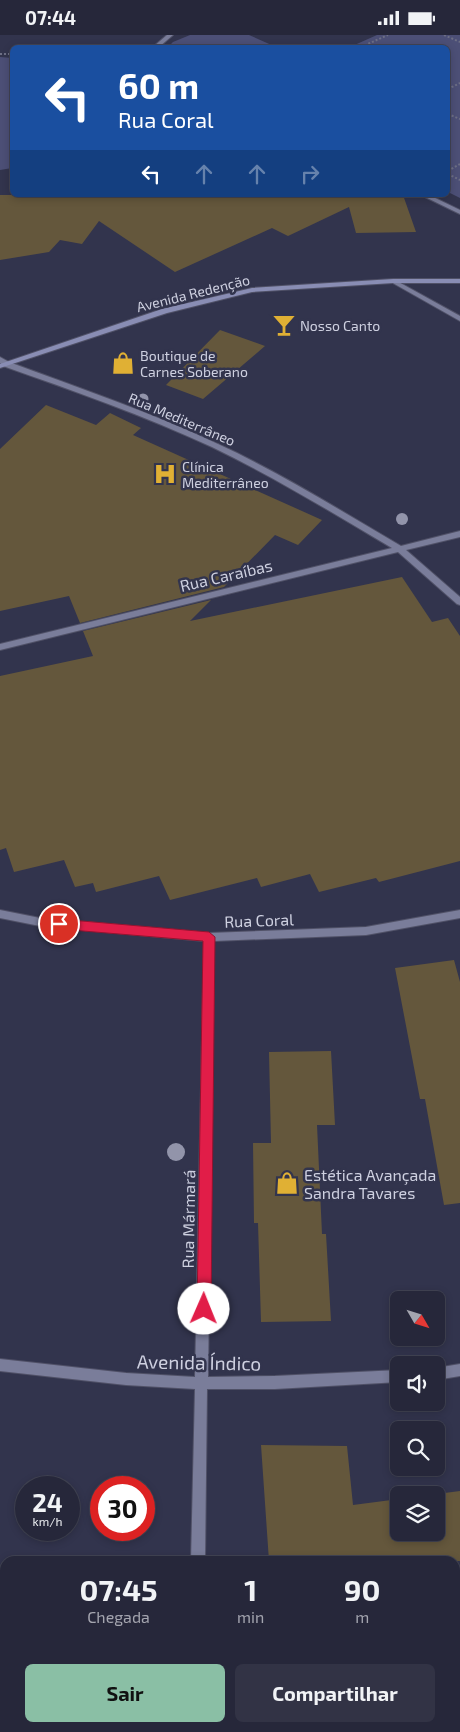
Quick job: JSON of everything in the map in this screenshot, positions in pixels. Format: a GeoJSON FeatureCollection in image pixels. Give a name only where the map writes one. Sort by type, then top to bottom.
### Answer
{"type":"FeatureCollection","features":[{"type":"Feature","properties":{"kind":"street"},"geometry":{"type":"LineString","coordinates":[[158,45],[170,35]]}},
{"type":"Feature","properties":{"kind":"street"},"geometry":{"type":"LineString","coordinates":[[428,197],[460,213]]}},
{"type":"Feature","properties":{"kind":"street"},"geometry":{"type":"LineString","coordinates":[[393,281],[460,319]]}},
{"type":"Feature","properties":{"kind":"street","name":"Avenida Redenção"},"geometry":{"type":"LineString","coordinates":[[2,363],[165,311],[252,290],[393,281],[460,281]]}},
{"type":"Feature","properties":{"kind":"street","name":"Rua Mediterrâneo"},"geometry":{"type":"LineString","coordinates":[[2,363],[140,413],[216,446],[280,479],[400,549],[460,602]]}},
{"type":"Feature","properties":{"kind":"street","name":"Rua Caraíbas"},"geometry":{"type":"LineString","coordinates":[[0,647],[460,534]]}},
{"type":"Feature","properties":{"kind":"street","name":"Rua Coral"},"geometry":{"type":"LineString","coordinates":[[0,915],[40,922],[209,937],[366,931],[460,914]]}},
{"type":"Feature","properties":{"kind":"street","name":"Rua Mármará"},"geometry":{"type":"LineString","coordinates":[[198,1556],[209,937]]}},
{"type":"Feature","properties":{"kind":"street","name":"Avenida Índico"},"geometry":{"type":"LineString","coordinates":[[0,1365],[137,1381],[201,1383],[266,1383],[390,1376]]}},
{"type":"Feature","properties":{"kind":"street"},"geometry":{"type":"LineString","coordinates":[[445,1372],[460,1370]]}},
{"type":"Feature","properties":{"kind":"path"},"geometry":{"type":"LineString","coordinates":[[366,45],[388,35]]}},
{"type":"Feature","properties":{"kind":"path"},"geometry":{"type":"LineString","coordinates":[[444,35],[460,42]]}},
{"type":"Feature","properties":{"kind":"shaded area"},"geometry":{"type":"Polygon","coordinates":[[[190,35],[249,35],[272,45],[170,45],[190,35]]]}},
{"type":"Feature","properties":{"kind":"shaded area"},"geometry":{"type":"Polygon","coordinates":[[[377,35],[460,35],[460,198],[450,193],[450,45],[354,45],[377,35]]]}},
{"type":"Feature","properties":{"kind":"shaded area"},"geometry":{"type":"Polygon","coordinates":[[[0,57],[10,58],[10,168],[0,170],[0,57]]]}},
{"type":"Feature","properties":{"kind":"building"},"geometry":{"type":"Polygon","coordinates":[[[0,195],[10,195],[10,197],[404,197],[416,232],[356,233],[349,207],[288,236],[272,228],[175,272],[99,221],[82,244],[60,240],[49,252],[0,260],[0,195]]]}},
{"type":"Feature","properties":{"kind":"building"},"geometry":{"type":"Polygon","coordinates":[[[220,330],[265,346],[203,399],[166,385],[220,330]]]}},
{"type":"Feature","properties":{"kind":"building"},"geometry":{"type":"Polygon","coordinates":[[[46,405],[96,425],[110,413],[141,428],[133,435],[322,520],[298,545],[275,535],[224,587],[80,623],[69,596],[0,611],[0,449],[46,405]]]}},
{"type":"Feature","properties":{"kind":"building"},"geometry":{"type":"Polygon","coordinates":[[[402,577],[432,622],[448,618],[460,636],[460,861],[379,882],[376,878],[319,892],[310,874],[261,887],[257,878],[170,900],[159,876],[96,892],[93,883],[75,887],[64,860],[14,872],[6,848],[0,850],[0,676],[93,656],[83,631],[211,600],[190,621],[402,577]]]}},
{"type":"Feature","properties":{"kind":"building"},"geometry":{"type":"Polygon","coordinates":[[[454,960],[460,982],[460,1203],[444,1205],[425,1099],[420,1099],[395,968],[454,960]]]}},
{"type":"Feature","properties":{"kind":"building"},"geometry":{"type":"Polygon","coordinates":[[[331,1051],[335,1125],[317,1125],[322,1234],[326,1234],[331,1321],[261,1322],[258,1223],[254,1223],[253,1143],[271,1143],[269,1052],[331,1051]]]}},
{"type":"Feature","properties":{"kind":"building"},"geometry":{"type":"Polygon","coordinates":[[[261,1445],[347,1446],[353,1505],[390,1500],[390,1541],[445,1541],[445,1493],[460,1491],[460,1556],[269,1556],[261,1445]]]}},
{"type":"Feature","properties":{"kind":"place","name":"Nosso Canto"},"geometry":{"type":"Point","coordinates":[284,325]}},
{"type":"Feature","properties":{"kind":"place","name":"Boutique de Carnes Soberano"},"geometry":{"type":"Point","coordinates":[123,363]}},
{"type":"Feature","properties":{"kind":"place","name":"Clínica Mediterrâneo"},"geometry":{"type":"Point","coordinates":[165,474]}},
{"type":"Feature","properties":{"kind":"place","name":"Estética Avançada Sandra Tavares"},"geometry":{"type":"Point","coordinates":[287,1183]}},
{"type":"Feature","properties":{"kind":"route"},"geometry":{"type":"LineString","coordinates":[[59,924],[209,937],[204,1309]]}}]}
